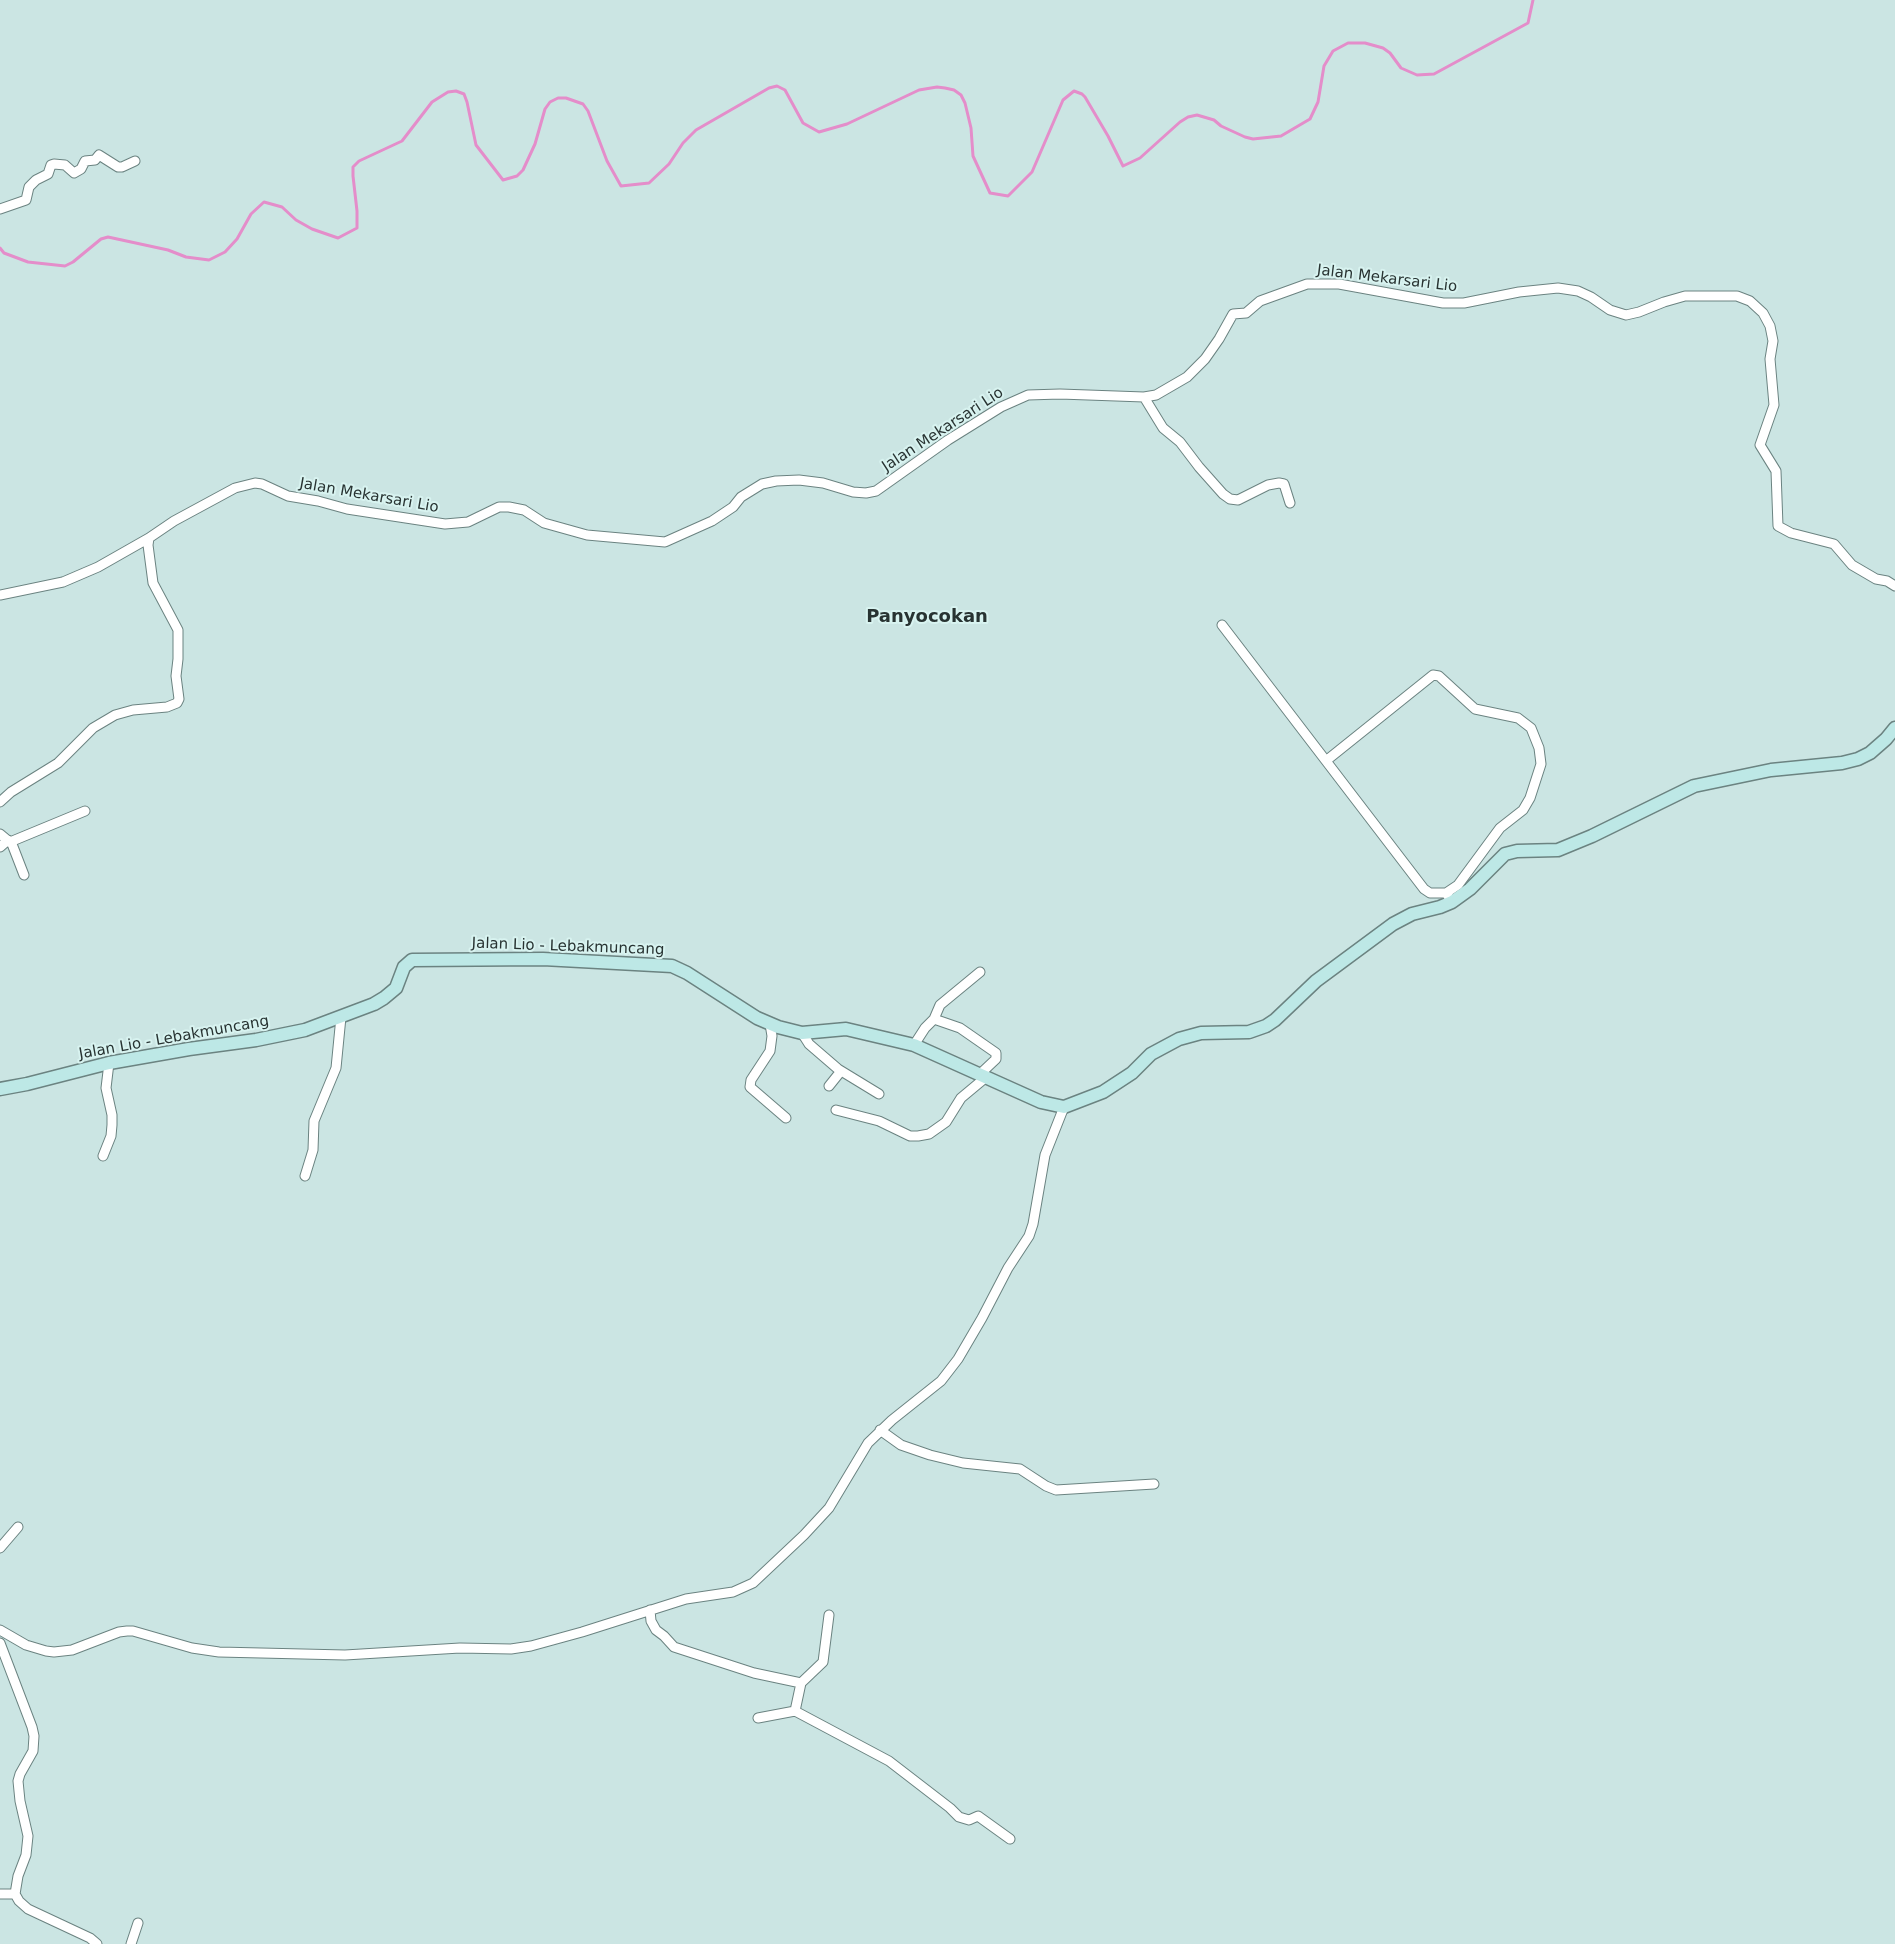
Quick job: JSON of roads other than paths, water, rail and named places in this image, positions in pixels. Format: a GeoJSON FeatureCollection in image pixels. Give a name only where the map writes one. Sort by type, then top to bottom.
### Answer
{"type":"FeatureCollection","features":[{"type":"Feature","properties":{"kind":"street"},"geometry":{"type":"LineString","coordinates":[[0,209],[26,200],[29,187],[36,180],[48,174],[51,165],[65,165],[74,173],[81,169],[85,162],[95,160],[99,155],[118,167],[135,161]]}},
{"type":"Feature","properties":{"kind":"street","name":"Jalan Mekarsari Lio"},"geometry":{"type":"LineString","coordinates":[[0,596],[63,582],[98,567],[149,538],[174,521],[235,488],[256,483],[268,486],[288,496],[318,501],[347,509],[445,524],[468,522],[499,507],[509,507],[524,510],[544,523],[587,535],[665,542],[712,521],[733,507],[740,497],[762,484],[799,480],[823,483],[854,492],[866,493],[876,491],[978,421],[1001,407],[1028,395],[1156,395],[1187,378],[1205,359],[1233,314],[1246,313],[1254,304],[1260,301],[1308,284],[1340,284],[1443,303],[1464,302],[1519,292],[1558,288],[1578,291],[1610,310],[1626,315],[1685,296],[1737,296],[1750,301],[1763,313],[1770,326],[1773,341],[1770,359],[1774,405],[1760,446],[1776,471],[1778,526],[1791,533],[1834,544],[1852,565],[1876,579],[1888,581],[1895,586]]}},
{"type":"Feature","properties":{"kind":"street"},"geometry":{"type":"LineString","coordinates":[[1144,396],[1163,428],[1180,442],[1223,494],[1230,499],[1238,500],[1268,485],[1279,483],[1284,484],[1290,503]]}},
{"type":"Feature","properties":{"kind":"street"},"geometry":{"type":"LineString","coordinates":[[0,802],[11,792],[58,763],[93,728],[115,715],[133,710],[173,706],[177,703],[179,699],[176,676],[178,630],[153,584],[148,545],[149,538]]}},
{"type":"Feature","properties":{"kind":"street"},"geometry":{"type":"LineString","coordinates":[[1222,625],[1424,889],[1430,893],[1449,898],[1470,889],[1505,854],[1517,851],[1558,850],[1592,836],[1694,786],[1771,770],[1842,763],[1858,759],[1870,753],[1895,728]]}},
{"type":"Feature","properties":{"kind":"street"},"geometry":{"type":"LineString","coordinates":[[0,1630],[26,1645],[46,1651],[72,1650],[127,1631],[208,1651],[365,1655],[460,1648],[522,1648],[686,1600],[733,1592],[753,1583],[804,1535],[829,1508],[868,1443],[880,1430],[941,1381],[958,1359],[1008,1268],[1029,1236],[1033,1224],[1045,1155],[1064,1107],[1103,1092],[1132,1073],[1151,1054],[1179,1039],[1201,1033],[1249,1032],[1266,1026],[1275,1020],[1316,981],[1392,924],[1412,914],[1440,907],[1449,898],[1500,828],[1523,810],[1530,798],[1541,764],[1539,748],[1531,728],[1518,718],[1475,709],[1439,676],[1433,675],[1327,760]]}},
{"type":"Feature","properties":{"kind":"street"},"geometry":{"type":"LineString","coordinates":[[0,847],[9,841],[85,810]]}},
{"type":"Feature","properties":{"kind":"street"},"geometry":{"type":"LineString","coordinates":[[0,834],[9,841],[24,875]]}},
{"type":"Feature","properties":{"kind":"street","name":"Jalan Lio - Lebakmuncang"},"geometry":{"type":"LineString","coordinates":[[0,1089],[109,1063],[305,1030],[374,1004],[398,985],[406,965],[412,960],[543,959],[672,966],[687,973],[749,1013],[770,1024],[802,1033],[846,1029],[914,1044],[982,1077],[1041,1102],[1064,1107]]}},
{"type":"Feature","properties":{"kind":"street"},"geometry":{"type":"LineString","coordinates":[[914,1044],[934,1019],[940,1005],[980,972]]}},
{"type":"Feature","properties":{"kind":"street"},"geometry":{"type":"LineString","coordinates":[[305,1176],[313,1150],[314,1121],[336,1068],[341,1017]]}},
{"type":"Feature","properties":{"kind":"street"},"geometry":{"type":"LineString","coordinates":[[836,1110],[879,1121],[910,1136],[929,1134],[946,1122],[962,1098],[996,1059],[996,1052],[960,1028],[934,1019]]}},
{"type":"Feature","properties":{"kind":"street"},"geometry":{"type":"LineString","coordinates":[[770,1024],[772,1036],[770,1051],[751,1080],[750,1087],[786,1118]]}},
{"type":"Feature","properties":{"kind":"street"},"geometry":{"type":"LineString","coordinates":[[802,1033],[809,1044],[841,1071],[879,1094]]}},
{"type":"Feature","properties":{"kind":"street"},"geometry":{"type":"LineString","coordinates":[[103,1156],[112,1125],[112,1114],[106,1085],[109,1063]]}},
{"type":"Feature","properties":{"kind":"street"},"geometry":{"type":"LineString","coordinates":[[829,1086],[841,1071]]}},
{"type":"Feature","properties":{"kind":"street"},"geometry":{"type":"LineString","coordinates":[[880,1430],[901,1445],[930,1455],[964,1462],[1020,1469],[1046,1486],[1056,1490],[1154,1484]]}},
{"type":"Feature","properties":{"kind":"street"},"geometry":{"type":"LineString","coordinates":[[0,1548],[18,1527]]}},
{"type":"Feature","properties":{"kind":"street"},"geometry":{"type":"LineString","coordinates":[[650,1610],[651,1621],[656,1630],[674,1648],[754,1673],[801,1683]]}},
{"type":"Feature","properties":{"kind":"street"},"geometry":{"type":"LineString","coordinates":[[795,1711],[801,1683],[823,1662],[829,1615]]}},
{"type":"Feature","properties":{"kind":"street"},"geometry":{"type":"LineString","coordinates":[[0,1643],[34,1736],[32,1751],[18,1781],[28,1836],[27,1850],[18,1876],[15,1894],[19,1901],[28,1909],[90,1938],[96,1944]]}},
{"type":"Feature","properties":{"kind":"street"},"geometry":{"type":"LineString","coordinates":[[758,1718],[795,1711],[889,1762],[950,1808],[959,1817],[969,1820],[978,1816],[1010,1839]]}},
{"type":"Feature","properties":{"kind":"street"},"geometry":{"type":"LineString","coordinates":[[0,1894],[15,1894]]}},
{"type":"Feature","properties":{"kind":"street"},"geometry":{"type":"LineString","coordinates":[[131,1944],[138,1923]]}},
{"type":"Feature","properties":{"kind":"waterway"},"geometry":{"type":"LineString","coordinates":[[0,248],[4,253],[28,262],[65,266],[73,262],[101,239],[108,237],[168,250],[186,257],[209,260],[225,252],[237,239],[251,214],[264,202],[282,207],[296,220],[312,229],[338,238],[357,228],[353,167],[359,161],[402,141],[432,102],[448,92],[456,91],[464,94],[467,102],[476,145],[503,180],[517,176],[523,170],[535,144],[545,109],[550,102],[558,98],[566,98],[583,104],[588,111],[607,161],[621,186],[649,183],[669,164],[683,143],[696,130],[769,88],[777,86],[785,90],[803,123],[819,132],[847,124],[919,90],[937,87],[945,88],[954,90],[961,95],[965,103],[971,128],[973,156],[990,193],[1008,196],[1032,172],[1063,100],[1074,91],[1085,97],[1123,166],[1140,158],[1180,122],[1188,117],[1197,115],[1214,120],[1221,126],[1245,137],[1253,139],[1281,136],[1310,119],[1318,102],[1324,66],[1333,51],[1348,43],[1365,43],[1383,48],[1390,53],[1401,68],[1417,75],[1434,74],[1528,23],[1533,0]]}},
{"type":"Feature","properties":{"kind":"district","name":"Panyocokan"},"geometry":{"type":"Point","coordinates":[927,617]}}]}
